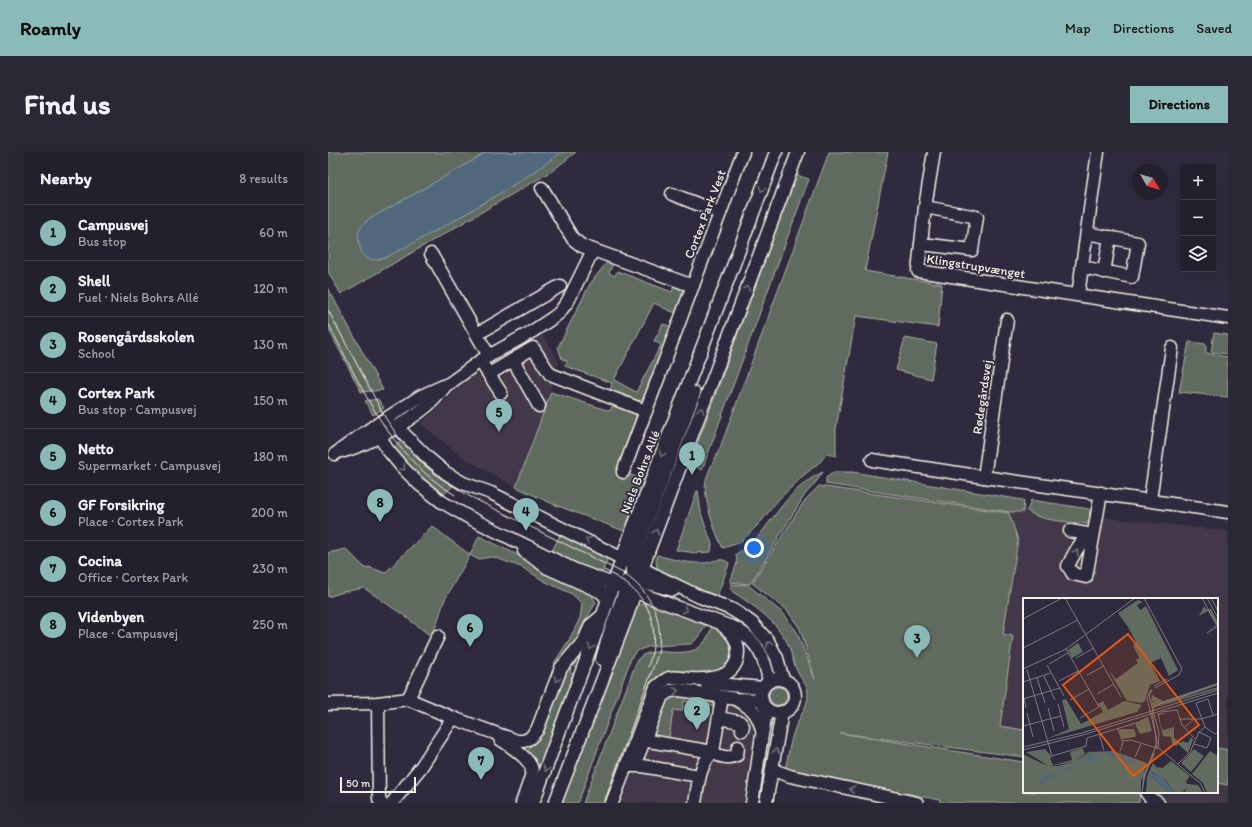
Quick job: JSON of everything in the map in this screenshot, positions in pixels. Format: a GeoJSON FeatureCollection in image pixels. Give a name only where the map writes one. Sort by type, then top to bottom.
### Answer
{"type":"FeatureCollection","features":[{"type":"Feature","properties":{"kind":"street","name":"Cortex Park Vest"},"geometry":{"type":"LineString","coordinates":[[624,472],[743,152]]}},
{"type":"Feature","properties":{"kind":"street","name":"Niels Bohrs Allé"},"geometry":{"type":"LineString","coordinates":[[555,803],[581,733],[633,563],[718,306],[776,152]]}},
{"type":"Feature","properties":{"kind":"street","name":"Niels Bohrs Allé"},"geometry":{"type":"LineString","coordinates":[[533,803],[605,609],[627,586],[633,563],[798,152]]}},
{"type":"Feature","properties":{"kind":"street","name":"Klingstrupvænget"},"geometry":{"type":"LineString","coordinates":[[934,152],[925,207],[918,271],[1228,318]]}},
{"type":"Feature","properties":{"kind":"street"},"geometry":{"type":"LineString","coordinates":[[1078,296],[1098,152]]}},
{"type":"Feature","properties":{"kind":"street"},"geometry":{"type":"LineString","coordinates":[[542,188],[573,239],[582,246],[693,286]]}},
{"type":"Feature","properties":{"kind":"street"},"geometry":{"type":"LineString","coordinates":[[672,194],[720,214]]}},
{"type":"Feature","properties":{"kind":"street"},"geometry":{"type":"LineString","coordinates":[[921,244],[972,250],[977,217],[925,207]]}},
{"type":"Feature","properties":{"kind":"street"},"geometry":{"type":"LineString","coordinates":[[1082,267],[1132,277],[1138,243],[1087,233]]}},
{"type":"Feature","properties":{"kind":"street"},"geometry":{"type":"LineString","coordinates":[[1104,272],[1110,238]]}},
{"type":"Feature","properties":{"kind":"street"},"geometry":{"type":"LineString","coordinates":[[331,455],[360,446],[378,427],[421,396],[450,383],[485,359],[559,313],[568,301],[593,250]]}},
{"type":"Feature","properties":{"kind":"street"},"geometry":{"type":"LineString","coordinates":[[431,254],[477,334],[489,374],[501,393]]}},
{"type":"Feature","properties":{"kind":"street"},"geometry":{"type":"LineString","coordinates":[[477,334],[560,286]]}},
{"type":"Feature","properties":{"kind":"street","name":"Rødegårdsvej"},"geometry":{"type":"LineString","coordinates":[[984,478],[1007,320]]}},
{"type":"Feature","properties":{"kind":"street"},"geometry":{"type":"LineString","coordinates":[[489,374],[533,348],[550,374],[646,411]]}},
{"type":"Feature","properties":{"kind":"street"},"geometry":{"type":"LineString","coordinates":[[1150,500],[1172,348]]}},
{"type":"Feature","properties":{"kind":"street"},"geometry":{"type":"LineString","coordinates":[[513,360],[539,406]]}},
{"type":"Feature","properties":{"kind":"street"},"geometry":{"type":"LineString","coordinates":[[395,427],[428,406],[450,383]]}},
{"type":"Feature","properties":{"kind":"street"},"geometry":{"type":"LineString","coordinates":[[411,418],[409,426],[433,452],[491,493]]}},
{"type":"Feature","properties":{"kind":"street"},"geometry":{"type":"LineString","coordinates":[[378,427],[382,424],[395,427],[428,458],[446,473],[462,483],[491,493],[700,597],[731,609],[752,623],[768,641],[777,658],[783,680]]}},
{"type":"Feature","properties":{"kind":"street"},"geometry":{"type":"LineString","coordinates":[[378,427],[402,468],[442,502],[470,518],[575,570],[627,586],[741,631],[759,649],[766,663],[761,748],[760,803]]}},
{"type":"Feature","properties":{"kind":"street"},"geometry":{"type":"LineString","coordinates":[[872,460],[984,478],[1101,493],[1228,512]]}},
{"type":"Feature","properties":{"kind":"street"},"geometry":{"type":"LineString","coordinates":[[1070,531],[1093,535],[1101,493]]}},
{"type":"Feature","properties":{"kind":"street"},"geometry":{"type":"LineString","coordinates":[[328,704],[378,703],[408,699],[453,718],[517,741],[524,742],[530,738],[537,730],[561,668],[584,641],[591,625],[605,609],[606,597],[601,592],[548,568],[503,535]]}},
{"type":"Feature","properties":{"kind":"street"},"geometry":{"type":"LineString","coordinates":[[627,586],[700,597]]}},
{"type":"Feature","properties":{"kind":"street"},"geometry":{"type":"LineString","coordinates":[[691,679],[721,677],[731,670],[738,658],[738,646],[736,640],[727,629],[717,622]]}},
{"type":"Feature","properties":{"kind":"street"},"geometry":{"type":"LineString","coordinates":[[408,699],[438,636]]}},
{"type":"Feature","properties":{"kind":"street"},"geometry":{"type":"LineString","coordinates":[[612,803],[627,766],[638,756],[640,740],[656,687],[669,678],[678,677],[765,695]]}},
{"type":"Feature","properties":{"kind":"street"},"geometry":{"type":"LineString","coordinates":[[640,740],[662,696],[670,691],[680,690],[736,699],[765,695],[778,679],[788,682],[795,693],[795,699],[788,710],[782,712],[772,712],[765,695]]}},
{"type":"Feature","properties":{"kind":"street"},"geometry":{"type":"LineString","coordinates":[[696,803],[699,776],[706,758],[713,752],[722,697]]}},
{"type":"Feature","properties":{"kind":"street"},"geometry":{"type":"LineString","coordinates":[[736,699],[751,708],[758,718],[762,730]]}},
{"type":"Feature","properties":{"kind":"street"},"geometry":{"type":"LineString","coordinates":[[378,703],[379,799],[382,803]]}},
{"type":"Feature","properties":{"kind":"street"},"geometry":{"type":"LineString","coordinates":[[760,803],[773,770],[782,712]]}},
{"type":"Feature","properties":{"kind":"street"},"geometry":{"type":"LineString","coordinates":[[392,803],[421,766],[453,718]]}},
{"type":"Feature","properties":{"kind":"street"},"geometry":{"type":"LineString","coordinates":[[719,718],[740,722],[743,726],[742,730]]}},
{"type":"Feature","properties":{"kind":"street"},"geometry":{"type":"LineString","coordinates":[[493,733],[528,761],[531,766],[532,772],[522,803]]}},
{"type":"Feature","properties":{"kind":"street"},"geometry":{"type":"LineString","coordinates":[[640,740],[713,752],[717,755],[733,758],[736,755],[738,747]]}},
{"type":"Feature","properties":{"kind":"street"},"geometry":{"type":"LineString","coordinates":[[627,766],[642,766],[699,776]]}},
{"type":"Feature","properties":{"kind":"street"},"geometry":{"type":"LineString","coordinates":[[773,770],[790,776],[917,803]]}},
{"type":"Feature","properties":{"kind":"street"},"geometry":{"type":"LineString","coordinates":[[1147,793],[1158,803]]}},
{"type":"Feature","properties":{"kind":"street"},"geometry":{"type":"LineString","coordinates":[[760,803],[770,803]]}},
{"type":"Feature","properties":{"kind":"shaded area"},"geometry":{"type":"Polygon","coordinates":[[[542,333],[559,362],[550,388],[551,392],[516,487],[462,457],[421,424],[478,369],[542,333]]]}},
{"type":"Feature","properties":{"kind":"shaded area"},"geometry":{"type":"Polygon","coordinates":[[[819,486],[1228,531],[1228,803],[1172,803],[1144,799],[1143,793],[1218,793],[1218,598],[1023,598],[1023,756],[817,730],[818,687],[800,629],[787,610],[752,583],[805,500],[819,486]]]}},
{"type":"Feature","properties":{"kind":"shaded area"},"geometry":{"type":"Polygon","coordinates":[[[652,680],[743,711],[756,722],[744,803],[607,803],[652,680]]]}},
{"type":"Feature","properties":{"kind":"green space"},"geometry":{"type":"Polygon","coordinates":[[[328,152],[576,152],[552,171],[341,294],[328,272],[328,152]]]}},
{"type":"Feature","properties":{"kind":"green space"},"geometry":{"type":"Polygon","coordinates":[[[829,152],[888,152],[865,271],[942,284],[938,327],[856,316],[836,428],[836,456],[826,454],[820,462],[777,501],[760,523],[739,543],[723,548],[716,534],[710,514],[705,487],[706,480],[720,448],[829,152]]]}},
{"type":"Feature","properties":{"kind":"green space"},"geometry":{"type":"Polygon","coordinates":[[[796,175],[809,179],[702,470],[694,466],[697,445],[796,175]]]}},
{"type":"Feature","properties":{"kind":"green space"},"geometry":{"type":"Polygon","coordinates":[[[607,262],[613,263],[609,273],[615,276],[617,271],[672,292],[674,286],[682,291],[683,294],[677,313],[654,303],[614,380],[636,392],[661,345],[654,341],[663,324],[672,327],[644,399],[638,401],[610,391],[612,383],[565,366],[567,361],[562,359],[558,347],[590,284],[607,262]]]}},
{"type":"Feature","properties":{"kind":"green space"},"geometry":{"type":"Polygon","coordinates":[[[328,288],[383,390],[361,392],[328,328],[328,288]]]}},
{"type":"Feature","properties":{"kind":"green space"},"geometry":{"type":"Polygon","coordinates":[[[1214,333],[1228,335],[1228,354],[1211,352],[1214,333]]]}},
{"type":"Feature","properties":{"kind":"green space"},"geometry":{"type":"Polygon","coordinates":[[[905,338],[937,344],[931,379],[896,370],[905,338]]]}},
{"type":"Feature","properties":{"kind":"green space"},"geometry":{"type":"Polygon","coordinates":[[[1189,342],[1206,344],[1206,353],[1228,357],[1228,397],[1179,392],[1189,342]]]}},
{"type":"Feature","properties":{"kind":"green space"},"geometry":{"type":"Polygon","coordinates":[[[551,392],[610,411],[613,404],[636,414],[637,423],[628,474],[645,480],[624,531],[553,504],[516,487],[551,392]]]}},
{"type":"Feature","properties":{"kind":"green space"},"geometry":{"type":"Polygon","coordinates":[[[378,399],[384,408],[373,415],[365,401],[378,399]]]}},
{"type":"Feature","properties":{"kind":"green space"},"geometry":{"type":"Polygon","coordinates":[[[404,439],[457,482],[442,496],[392,448],[404,439]]]}},
{"type":"Feature","properties":{"kind":"green space"},"geometry":{"type":"Polygon","coordinates":[[[823,472],[804,496],[750,584],[730,582],[737,563],[736,554],[758,537],[796,490],[823,472]]]}},
{"type":"Feature","properties":{"kind":"green space"},"geometry":{"type":"Polygon","coordinates":[[[834,472],[852,472],[1023,500],[1023,512],[1010,512],[826,484],[826,478],[834,472]]]}},
{"type":"Feature","properties":{"kind":"green space"},"geometry":{"type":"Polygon","coordinates":[[[819,486],[1009,513],[1018,540],[1003,634],[1013,636],[1000,726],[1023,730],[1023,757],[840,733],[1023,762],[1023,793],[1140,793],[1139,803],[940,803],[940,800],[785,770],[793,733],[807,703],[807,688],[796,670],[788,644],[783,635],[764,614],[733,592],[730,588],[731,584],[748,585],[784,614],[797,632],[815,679],[800,629],[787,610],[752,583],[805,500],[819,486]]]}},
{"type":"Feature","properties":{"kind":"green space"},"geometry":{"type":"Polygon","coordinates":[[[697,491],[701,513],[712,544],[711,552],[695,553],[676,550],[697,491]]]}},
{"type":"Feature","properties":{"kind":"green space"},"geometry":{"type":"Polygon","coordinates":[[[1031,500],[1089,509],[1090,519],[1087,524],[1048,519],[1033,515],[1027,511],[1031,500]]]}},
{"type":"Feature","properties":{"kind":"green space"},"geometry":{"type":"Polygon","coordinates":[[[432,526],[470,555],[445,599],[432,637],[364,588],[343,592],[328,597],[328,553],[346,549],[365,568],[369,567],[385,573],[432,526]]]}},
{"type":"Feature","properties":{"kind":"green space"},"geometry":{"type":"Polygon","coordinates":[[[561,533],[608,557],[601,574],[551,553],[561,533]]]}},
{"type":"Feature","properties":{"kind":"green space"},"geometry":{"type":"Polygon","coordinates":[[[479,536],[524,558],[540,571],[588,591],[596,602],[572,647],[557,664],[554,663],[569,640],[580,618],[582,604],[572,594],[546,582],[521,567],[493,557],[477,559],[470,555],[479,536]]]}},
{"type":"Feature","properties":{"kind":"green space"},"geometry":{"type":"Polygon","coordinates":[[[657,555],[692,563],[723,560],[729,563],[717,596],[672,579],[657,569],[657,555]]]}},
{"type":"Feature","properties":{"kind":"green space"},"geometry":{"type":"Polygon","coordinates":[[[646,602],[706,624],[699,637],[691,644],[651,646],[639,650],[632,656],[578,803],[562,803],[635,610],[638,606],[646,602]]]}},
{"type":"Feature","properties":{"kind":"green space"},"geometry":{"type":"Polygon","coordinates":[[[712,626],[720,629],[734,646],[733,661],[720,674],[672,673],[606,803],[583,803],[637,660],[643,655],[651,652],[686,652],[695,650],[704,643],[712,626]]]}},
{"type":"Feature","properties":{"kind":"green space"},"geometry":{"type":"Polygon","coordinates":[[[579,653],[574,666],[572,666],[570,672],[573,674],[540,767],[531,758],[528,752],[529,748],[539,735],[559,678],[579,653]]]}},
{"type":"Feature","properties":{"kind":"green space"},"geometry":{"type":"Polygon","coordinates":[[[778,687],[784,690],[787,696],[784,702],[778,705],[772,702],[769,696],[772,690],[778,687]]]}},
{"type":"Feature","properties":{"kind":"green space"},"geometry":{"type":"Polygon","coordinates":[[[679,695],[710,701],[715,704],[716,707],[684,701],[682,711],[673,710],[669,738],[667,740],[655,738],[653,734],[665,704],[673,696],[679,695]]]}},
{"type":"Feature","properties":{"kind":"green space"},"geometry":{"type":"Polygon","coordinates":[[[1218,748],[1228,750],[1228,785],[1218,783],[1218,748]]]}},
{"type":"Feature","properties":{"kind":"water"},"geometry":{"type":"Polygon","coordinates":[[[486,152],[562,152],[497,195],[385,258],[371,260],[363,255],[358,235],[366,221],[486,152]]]}},
{"type":"Feature","properties":{"kind":"tram line"},"geometry":{"type":"LineString","coordinates":[[328,310],[386,419],[400,439],[423,464],[442,479],[469,496],[623,573],[642,589],[654,608],[659,629],[658,654],[604,803]]}},
{"type":"Feature","properties":{"kind":"tram line"},"geometry":{"type":"LineString","coordinates":[[328,323],[366,396],[395,440],[412,461],[432,479],[455,495]]}},
{"type":"Feature","properties":{"kind":"tram line"},"geometry":{"type":"LineString","coordinates":[[604,570],[619,578],[631,587],[648,609],[654,635],[648,667]]}},
{"type":"Feature","properties":{"kind":"place","name":"Netto"},"geometry":{"type":"Point","coordinates":[499,432]}},
{"type":"Feature","properties":{"kind":"place","name":"Campusvej"},"geometry":{"type":"Point","coordinates":[692,475]}},
{"type":"Feature","properties":{"kind":"place","name":"Videnbyen"},"geometry":{"type":"Point","coordinates":[380,522]}},
{"type":"Feature","properties":{"kind":"place","name":"Cortex Park"},"geometry":{"type":"Point","coordinates":[526,531]}},
{"type":"Feature","properties":{"kind":"place","name":"GF Forsikring"},"geometry":{"type":"Point","coordinates":[470,647]}},
{"type":"Feature","properties":{"kind":"place","name":"Rosengårdsskolen"},"geometry":{"type":"Point","coordinates":[917,658]}},
{"type":"Feature","properties":{"kind":"place","name":"Shell"},"geometry":{"type":"Point","coordinates":[697,730]}},
{"type":"Feature","properties":{"kind":"place","name":"Cocina"},"geometry":{"type":"Point","coordinates":[481,780]}}]}
